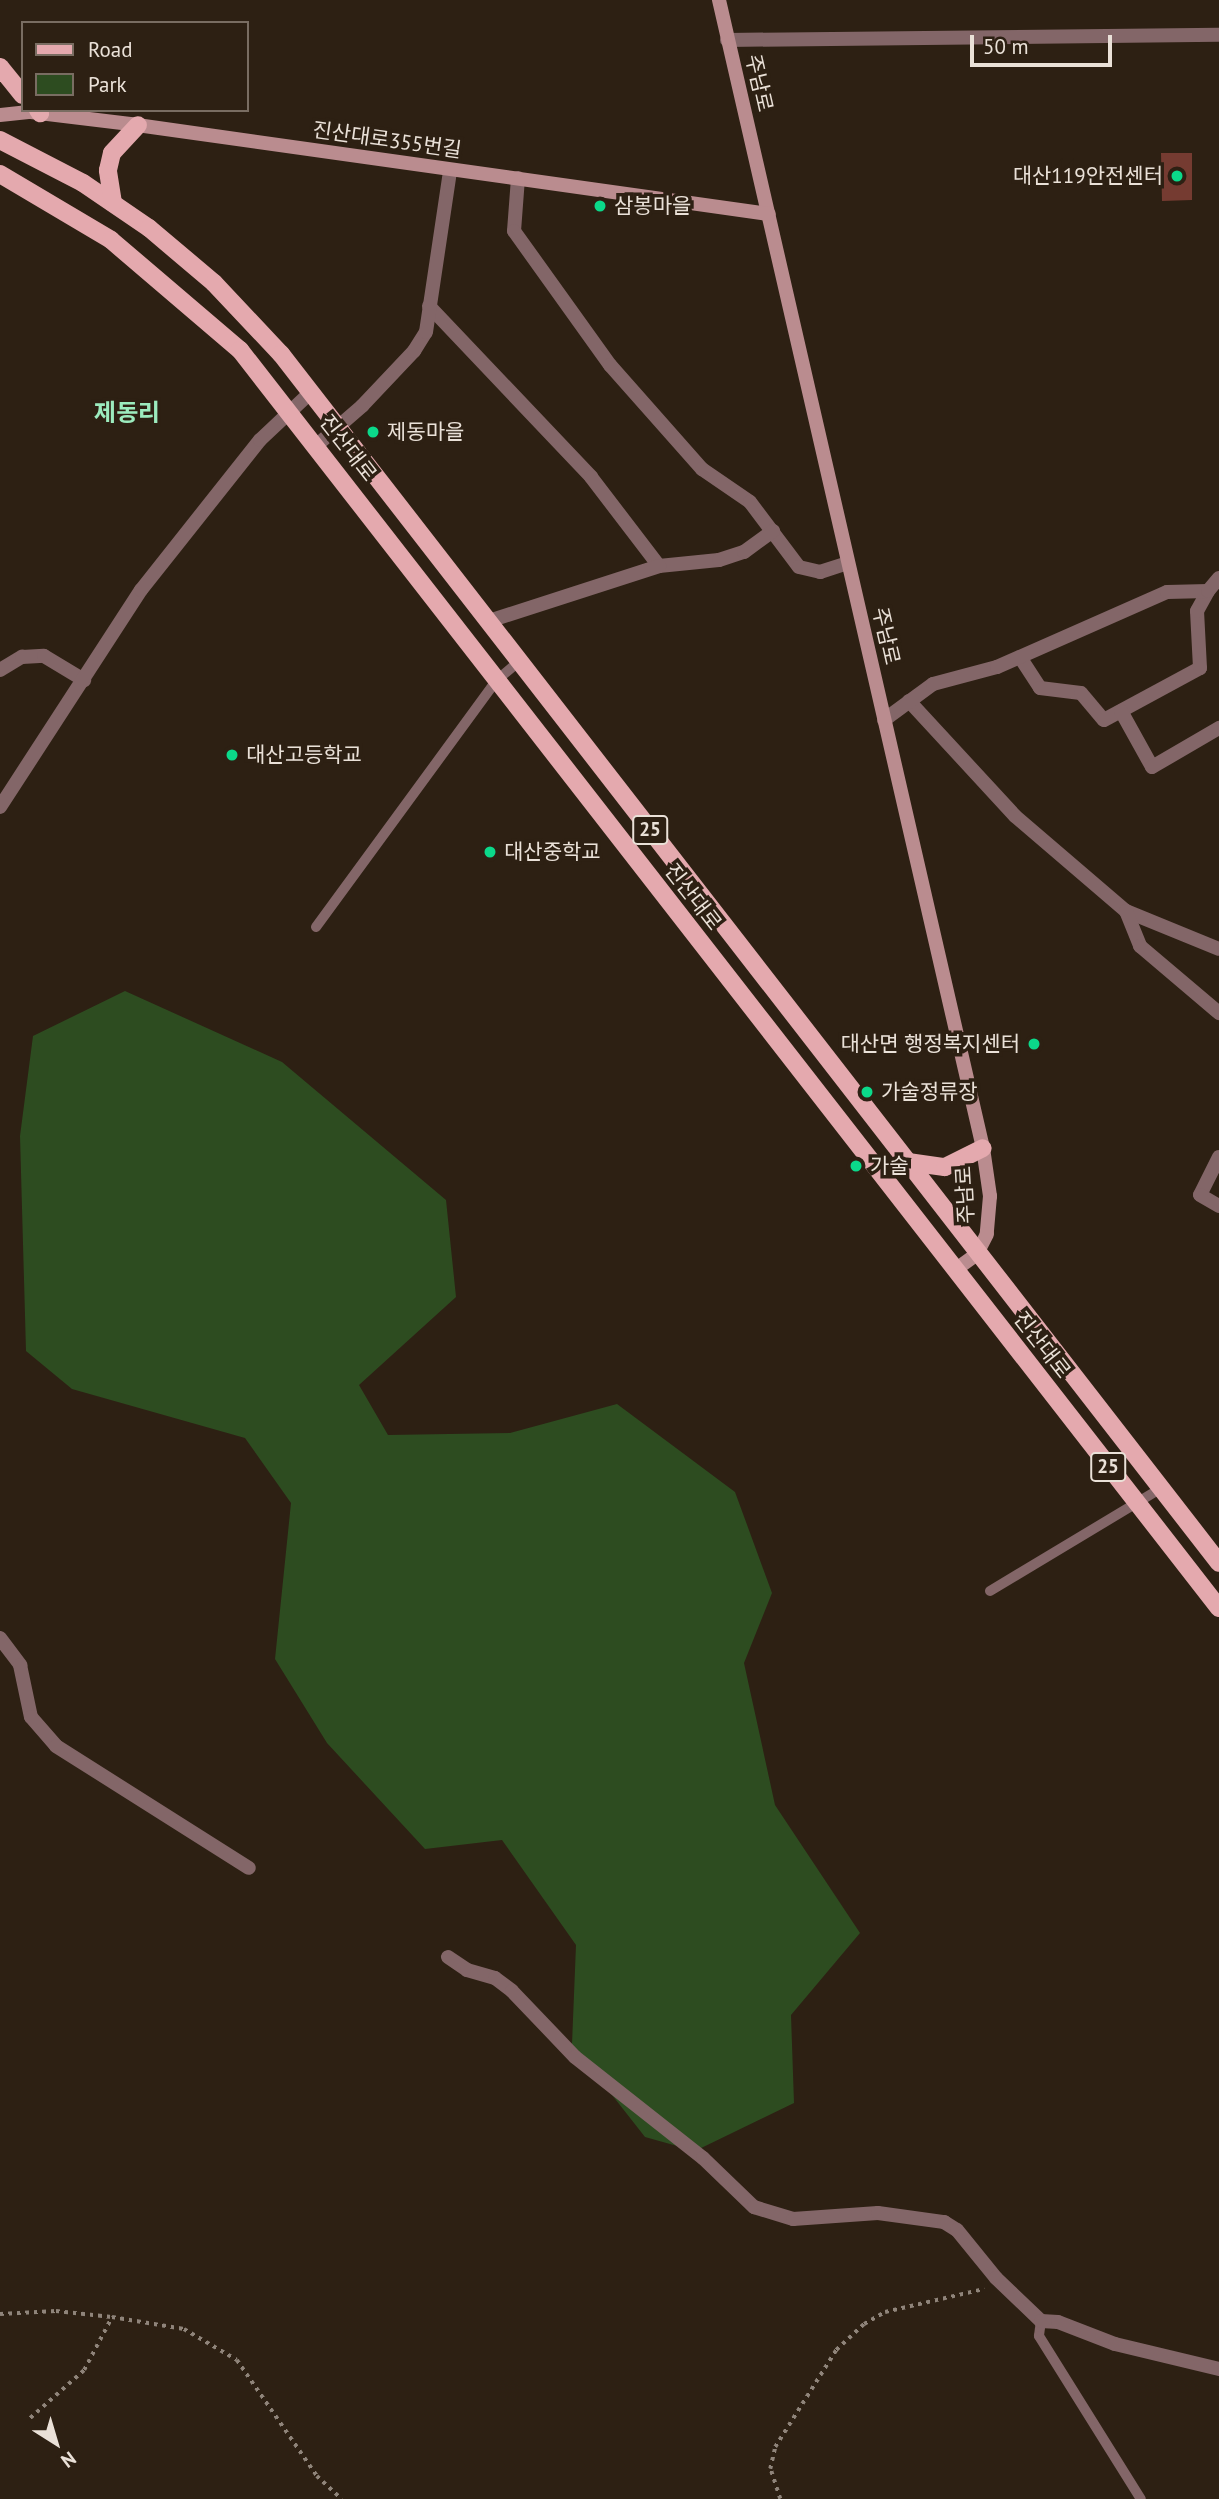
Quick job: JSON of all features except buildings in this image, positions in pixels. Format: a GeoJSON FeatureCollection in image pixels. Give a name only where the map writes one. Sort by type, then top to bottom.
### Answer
{"type":"FeatureCollection","features":[{"type":"Feature","properties":{"kind":"main road"},"geometry":{"type":"LineString","coordinates":[[0,67],[21,93]]}},
{"type":"Feature","properties":{"kind":"main road"},"geometry":{"type":"LineString","coordinates":[[113,203],[108,170],[113,153],[138,125]]}},
{"type":"Feature","properties":{"kind":"main road","name":"진산대로"},"geometry":{"type":"LineString","coordinates":[[0,140],[28,153],[113,203],[214,283],[312,391],[977,1254],[1219,1563]]}},
{"type":"Feature","properties":{"kind":"main road","name":"진산대로"},"geometry":{"type":"LineString","coordinates":[[0,174],[63,208],[183,297],[240,350],[317,445],[1219,1608]]}},
{"type":"Feature","properties":{"kind":"main road"},"geometry":{"type":"LineString","coordinates":[[908,1162],[944,1167],[983,1148]]}},
{"type":"Feature","properties":{"kind":"street","name":"주남로"},"geometry":{"type":"LineString","coordinates":[[719,0],[983,1148],[991,1218],[977,1254],[955,1270]]}},
{"type":"Feature","properties":{"kind":"street"},"geometry":{"type":"LineString","coordinates":[[727,40],[1219,35]]}},
{"type":"Feature","properties":{"kind":"street","name":"진산대로355번길"},"geometry":{"type":"LineString","coordinates":[[0,115],[39,112],[769,214]]}},
{"type":"Feature","properties":{"kind":"street"},"geometry":{"type":"LineString","coordinates":[[317,445],[341,427],[414,351],[426,332],[450,171]]}},
{"type":"Feature","properties":{"kind":"street"},"geometry":{"type":"LineString","coordinates":[[518,178],[514,231],[610,365],[702,468],[750,502],[806,572],[847,563]]}},
{"type":"Feature","properties":{"kind":"street"},"geometry":{"type":"LineString","coordinates":[[429,306],[591,477],[659,566]]}},
{"type":"Feature","properties":{"kind":"street"},"geometry":{"type":"LineString","coordinates":[[0,807],[141,590],[289,410],[312,391]]}},
{"type":"Feature","properties":{"kind":"street"},"geometry":{"type":"LineString","coordinates":[[489,621],[659,566],[719,561],[744,552],[773,531]]}},
{"type":"Feature","properties":{"kind":"street"},"geometry":{"type":"LineString","coordinates":[[1020,657],[1040,688],[1081,693],[1104,720],[1200,668],[1197,611],[1219,578]]}},
{"type":"Feature","properties":{"kind":"street"},"geometry":{"type":"LineString","coordinates":[[884,720],[933,684],[1020,657],[1167,592],[1208,591]]}},
{"type":"Feature","properties":{"kind":"street"},"geometry":{"type":"LineString","coordinates":[[0,670],[22,657],[44,656],[84,680]]}},
{"type":"Feature","properties":{"kind":"street"},"geometry":{"type":"LineString","coordinates":[[909,701],[1015,816],[1126,911],[1219,949]]}},
{"type":"Feature","properties":{"kind":"street"},"geometry":{"type":"LineString","coordinates":[[1121,711],[1152,767],[1219,728]]}},
{"type":"Feature","properties":{"kind":"street"},"geometry":{"type":"LineString","coordinates":[[1126,911],[1140,946],[1219,1013]]}},
{"type":"Feature","properties":{"kind":"street"},"geometry":{"type":"LineString","coordinates":[[1219,1157],[1200,1195],[1219,1206]]}},
{"type":"Feature","properties":{"kind":"street"},"geometry":{"type":"LineString","coordinates":[[0,1638],[20,1665],[31,1717],[56,1746],[249,1868]]}},
{"type":"Feature","properties":{"kind":"street"},"geometry":{"type":"LineString","coordinates":[[448,1957],[467,1970],[495,1978],[512,1991],[575,2057],[703,2158],[754,2207],[793,2218],[878,2213],[944,2222],[965,2238],[1003,2284],[1041,2321],[1058,2322],[1115,2344],[1219,2369]]}},
{"type":"Feature","properties":{"kind":"lane"},"geometry":{"type":"LineString","coordinates":[[316,927],[497,680],[520,661]]}},
{"type":"Feature","properties":{"kind":"lane"},"geometry":{"type":"LineString","coordinates":[[990,1591],[1138,1505],[1160,1489]]}},
{"type":"Feature","properties":{"kind":"lane"},"geometry":{"type":"LineString","coordinates":[[1041,2321],[1040,2336],[1141,2499]]}},
{"type":"Feature","properties":{"kind":"path"},"geometry":{"type":"LineString","coordinates":[[780,2499],[770,2469],[775,2447],[836,2350],[864,2323],[885,2312],[1003,2284]]}},
{"type":"Feature","properties":{"kind":"path"},"geometry":{"type":"LineString","coordinates":[[0,2314],[55,2311],[184,2329],[237,2360],[317,2476],[342,2499]]}},
{"type":"Feature","properties":{"kind":"path"},"geometry":{"type":"LineString","coordinates":[[30,2418],[84,2370],[112,2317]]}},
{"type":"Feature","properties":{"kind":"green space"},"geometry":{"type":"Polygon","coordinates":[[[125,991],[282,1062],[446,1200],[456,1297],[359,1385],[388,1435],[510,1433],[617,1404],[735,1492],[772,1593],[744,1663],[775,1805],[860,1933],[791,2015],[794,2103],[695,2151],[645,2137],[572,2044],[576,1945],[502,1840],[425,1849],[327,1743],[275,1659],[291,1503],[245,1438],[72,1389],[26,1351],[20,1136],[33,1036],[125,991]]]}},
{"type":"Feature","properties":{"kind":"place","name":"대산119안전센터"},"geometry":{"type":"Point","coordinates":[1177,176]}},
{"type":"Feature","properties":{"kind":"place","name":"삼봉마을"},"geometry":{"type":"Point","coordinates":[600,206]}},
{"type":"Feature","properties":{"kind":"place","name":"제동마을"},"geometry":{"type":"Point","coordinates":[373,432]}},
{"type":"Feature","properties":{"kind":"place","name":"대산고등학교"},"geometry":{"type":"Point","coordinates":[232,755]}},
{"type":"Feature","properties":{"kind":"place","name":"대산중학교"},"geometry":{"type":"Point","coordinates":[490,852]}},
{"type":"Feature","properties":{"kind":"place","name":"대산면 행정복지센터"},"geometry":{"type":"Point","coordinates":[1034,1044]}},
{"type":"Feature","properties":{"kind":"place","name":"가술정류장"},"geometry":{"type":"Point","coordinates":[867,1092]}},
{"type":"Feature","properties":{"kind":"place","name":"가술"},"geometry":{"type":"Point","coordinates":[856,1166]}},
{"type":"Feature","properties":{"kind":"district","name":"제동리"},"geometry":{"type":"Point","coordinates":[127,413]}}]}
